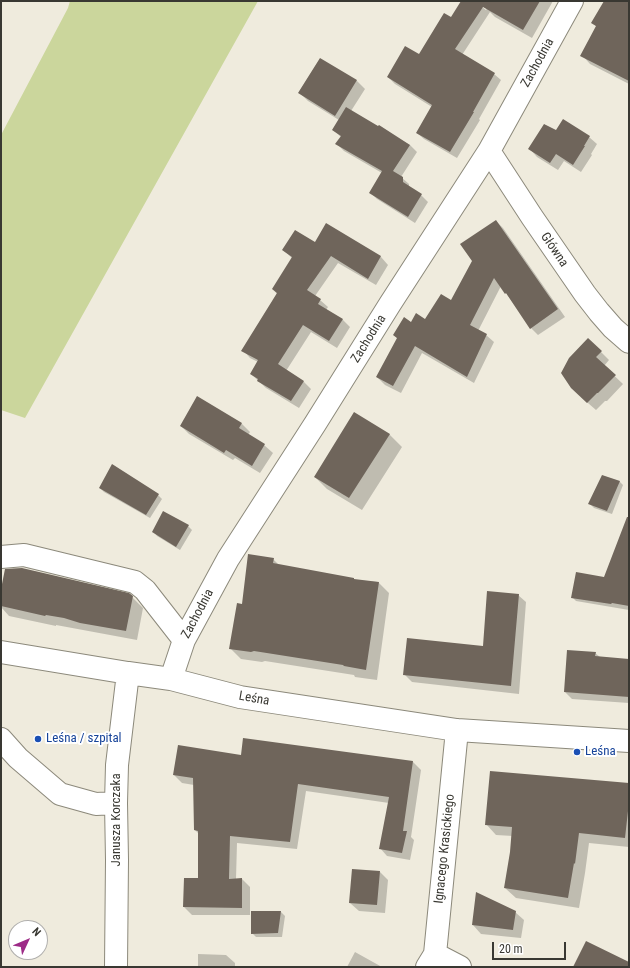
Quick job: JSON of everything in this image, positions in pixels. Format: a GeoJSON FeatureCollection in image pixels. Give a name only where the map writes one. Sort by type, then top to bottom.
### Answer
{"type":"FeatureCollection","features":[{"type":"Feature","properties":{"kind":"street","name":"Zachodnia"},"geometry":{"type":"LineString","coordinates":[[171,679],[184,640],[228,559],[489,151],[572,1]]}},
{"type":"Feature","properties":{"kind":"street","name":"Główna"},"geometry":{"type":"LineString","coordinates":[[489,151],[585,294],[613,328],[629,342]]}},
{"type":"Feature","properties":{"kind":"street"},"geometry":{"type":"LineString","coordinates":[[1,557],[24,555],[135,582],[145,590],[184,640]]}},
{"type":"Feature","properties":{"kind":"street","name":"Leśna"},"geometry":{"type":"LineString","coordinates":[[1,652],[171,679],[240,697],[457,730],[629,741]]}},
{"type":"Feature","properties":{"kind":"street","name":"Janusza Korczaka"},"geometry":{"type":"LineString","coordinates":[[116,967],[117,765],[128,673]]}},
{"type":"Feature","properties":{"kind":"street","name":"Ignacego Krasickiego"},"geometry":{"type":"LineString","coordinates":[[431,960],[457,730]]}},
{"type":"Feature","properties":{"kind":"street"},"geometry":{"type":"LineString","coordinates":[[1,739],[18,758],[60,794],[96,804],[116,803]]}},
{"type":"Feature","properties":{"kind":"street"},"geometry":{"type":"LineString","coordinates":[[431,960],[460,967]]}},
{"type":"Feature","properties":{"kind":"green space"},"geometry":{"type":"Polygon","coordinates":[[[70,1],[258,1],[25,418],[1,410],[1,135],[68,8],[70,1]]]}},
{"type":"Feature","properties":{"kind":"building"},"geometry":{"type":"Polygon","coordinates":[[[461,1],[540,1],[523,30],[483,7],[455,49],[495,73],[450,152],[416,133],[432,105],[387,77],[405,46],[419,54],[444,13],[451,17],[461,1]]]}},
{"type":"Feature","properties":{"kind":"building"},"geometry":{"type":"Polygon","coordinates":[[[604,1],[629,1],[629,81],[580,56],[596,26],[591,23],[604,1]]]}},
{"type":"Feature","properties":{"kind":"building"},"geometry":{"type":"Polygon","coordinates":[[[320,58],[357,80],[335,116],[298,93],[320,58]]]}},
{"type":"Feature","properties":{"kind":"building"},"geometry":{"type":"Polygon","coordinates":[[[346,107],[378,126],[379,125],[410,145],[393,171],[403,177],[403,182],[422,194],[408,217],[369,193],[382,171],[335,144],[341,136],[332,130],[346,107]]]}},
{"type":"Feature","properties":{"kind":"building"},"geometry":{"type":"Polygon","coordinates":[[[563,119],[590,136],[573,165],[556,154],[550,163],[528,149],[544,124],[556,130],[563,119]]]}},
{"type":"Feature","properties":{"kind":"building"},"geometry":{"type":"Polygon","coordinates":[[[496,220],[558,309],[530,329],[494,278],[470,325],[487,334],[467,377],[415,346],[393,386],[376,377],[397,338],[393,335],[404,317],[411,322],[416,313],[425,319],[441,294],[451,300],[472,261],[460,244],[496,220]]]}},
{"type":"Feature","properties":{"kind":"building"},"geometry":{"type":"Polygon","coordinates":[[[326,223],[381,256],[368,279],[331,256],[307,290],[321,299],[318,304],[343,319],[329,341],[303,325],[278,364],[304,381],[291,401],[257,381],[258,379],[250,374],[258,360],[241,351],[277,293],[272,289],[292,257],[282,250],[295,230],[315,242],[326,223]]]}},
{"type":"Feature","properties":{"kind":"building"},"geometry":{"type":"Polygon","coordinates":[[[588,338],[602,351],[596,357],[616,375],[587,403],[571,388],[561,373],[569,358],[588,338]]]}},
{"type":"Feature","properties":{"kind":"building"},"geometry":{"type":"Polygon","coordinates":[[[197,396],[242,423],[239,428],[265,444],[252,466],[226,450],[224,453],[180,426],[197,396]]]}},
{"type":"Feature","properties":{"kind":"building"},"geometry":{"type":"Polygon","coordinates":[[[354,412],[390,434],[349,498],[314,477],[354,412]]]}},
{"type":"Feature","properties":{"kind":"building"},"geometry":{"type":"Polygon","coordinates":[[[112,464],[159,494],[146,515],[99,488],[112,464]]]}},
{"type":"Feature","properties":{"kind":"building"},"geometry":{"type":"Polygon","coordinates":[[[602,475],[620,481],[607,511],[588,504],[602,475]]]}},
{"type":"Feature","properties":{"kind":"building"},"geometry":{"type":"Polygon","coordinates":[[[163,511],[189,525],[176,547],[152,532],[163,511]]]}},
{"type":"Feature","properties":{"kind":"building"},"geometry":{"type":"Polygon","coordinates":[[[627,517],[629,517],[629,606],[571,598],[576,572],[604,577],[627,517]]]}},
{"type":"Feature","properties":{"kind":"building"},"geometry":{"type":"Polygon","coordinates":[[[248,554],[274,558],[273,563],[354,579],[379,582],[366,670],[254,651],[251,652],[229,649],[237,603],[242,604],[248,554]]]}},
{"type":"Feature","properties":{"kind":"building"},"geometry":{"type":"Polygon","coordinates":[[[22,568],[129,593],[133,596],[126,631],[1,606],[1,589],[5,569],[22,568]]]}},
{"type":"Feature","properties":{"kind":"building"},"geometry":{"type":"Polygon","coordinates":[[[487,591],[519,594],[511,686],[403,675],[407,638],[483,646],[487,591]]]}},
{"type":"Feature","properties":{"kind":"building"},"geometry":{"type":"Polygon","coordinates":[[[567,650],[596,652],[595,656],[629,659],[629,697],[564,692],[567,650]]]}},
{"type":"Feature","properties":{"kind":"building"},"geometry":{"type":"Polygon","coordinates":[[[243,738],[413,761],[403,831],[407,831],[402,853],[379,849],[389,797],[298,784],[290,842],[230,836],[229,879],[242,878],[242,908],[183,907],[184,878],[198,878],[198,831],[194,830],[193,778],[173,775],[178,745],[241,755],[243,738]]]}},
{"type":"Feature","properties":{"kind":"building"},"geometry":{"type":"Polygon","coordinates":[[[490,771],[629,783],[629,802],[625,838],[579,833],[575,864],[574,863],[568,898],[504,888],[510,852],[512,827],[485,825],[490,771]]]}},
{"type":"Feature","properties":{"kind":"building"},"geometry":{"type":"Polygon","coordinates":[[[352,869],[380,871],[377,905],[349,903],[352,869]]]}},
{"type":"Feature","properties":{"kind":"building"},"geometry":{"type":"Polygon","coordinates":[[[476,892],[516,911],[513,930],[472,925],[476,892]]]}},
{"type":"Feature","properties":{"kind":"building"},"geometry":{"type":"Polygon","coordinates":[[[251,911],[281,911],[278,933],[251,934],[251,911]]]}},
{"type":"Feature","properties":{"kind":"building"},"geometry":{"type":"Polygon","coordinates":[[[586,941],[629,962],[629,967],[573,967],[586,941]]]}},
{"type":"Feature","properties":{"kind":"place","name":"Leśna / szpital"},"geometry":{"type":"Point","coordinates":[38,739]}},
{"type":"Feature","properties":{"kind":"place","name":"Leśna"},"geometry":{"type":"Point","coordinates":[577,752]}}]}
